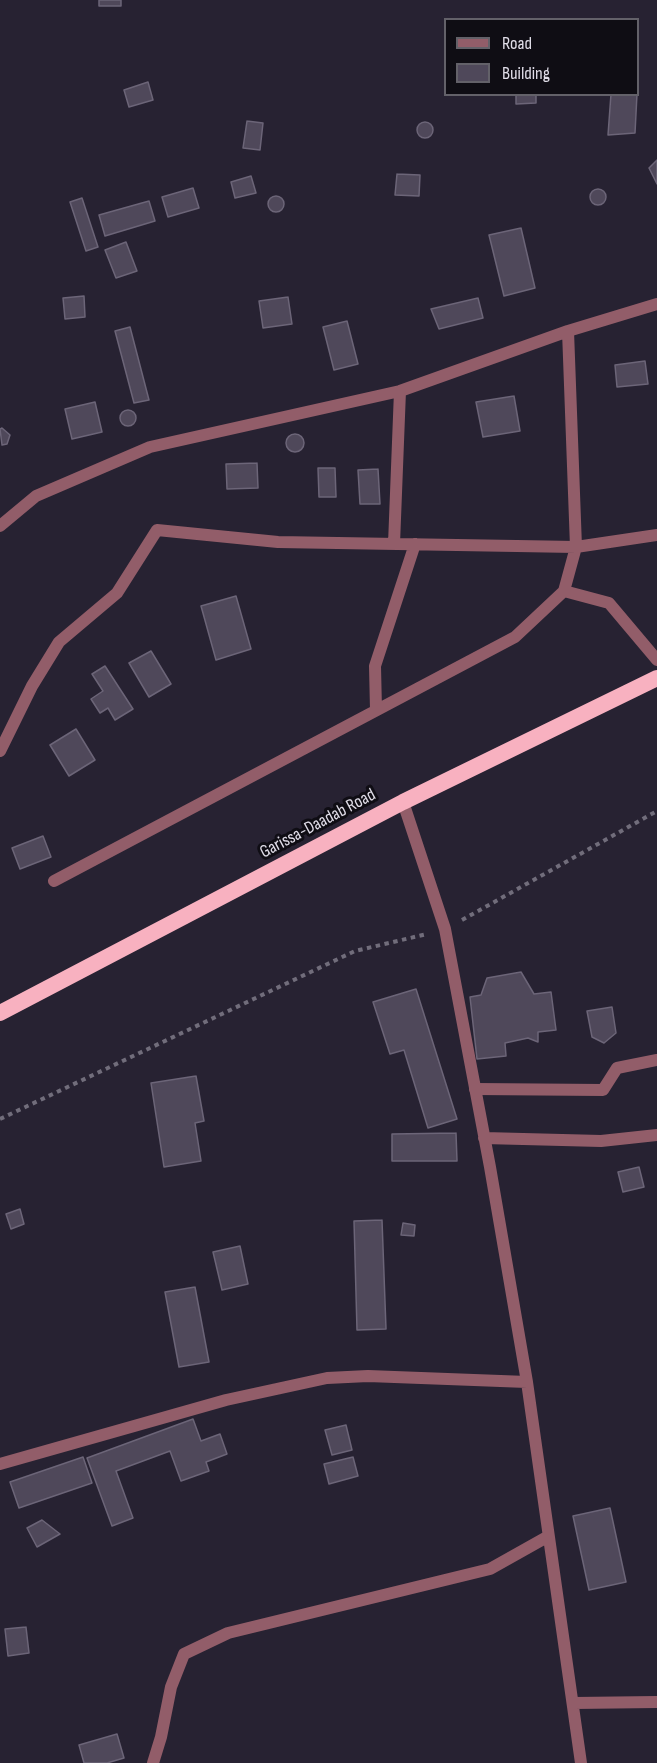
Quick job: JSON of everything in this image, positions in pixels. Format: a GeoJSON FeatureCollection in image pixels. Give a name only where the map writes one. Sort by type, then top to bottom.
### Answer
{"type":"FeatureCollection","features":[{"type":"Feature","properties":{"kind":"highway","name":"Garissa-Daadab Road"},"geometry":{"type":"LineString","coordinates":[[0,1013],[402,802],[657,678]]}},
{"type":"Feature","properties":{"kind":"street"},"geometry":{"type":"LineString","coordinates":[[0,526],[36,496],[150,447],[400,391],[568,331],[657,304]]}},
{"type":"Feature","properties":{"kind":"street"},"geometry":{"type":"LineString","coordinates":[[54,881],[515,636],[564,591],[576,547],[568,331]]}},
{"type":"Feature","properties":{"kind":"street"},"geometry":{"type":"LineString","coordinates":[[393,544],[400,391]]}},
{"type":"Feature","properties":{"kind":"street"},"geometry":{"type":"LineString","coordinates":[[0,751],[32,686],[59,642],[117,593],[157,530],[278,542],[576,547],[657,535]]}},
{"type":"Feature","properties":{"kind":"street"},"geometry":{"type":"LineString","coordinates":[[376,710],[375,666],[415,544]]}},
{"type":"Feature","properties":{"kind":"street"},"geometry":{"type":"LineString","coordinates":[[564,591],[609,603],[657,660]]}},
{"type":"Feature","properties":{"kind":"street"},"geometry":{"type":"LineString","coordinates":[[402,802],[445,930],[475,1089],[526,1382],[581,1763]]}},
{"type":"Feature","properties":{"kind":"street"},"geometry":{"type":"LineString","coordinates":[[475,1089],[603,1090],[617,1068],[657,1060]]}},
{"type":"Feature","properties":{"kind":"street"},"geometry":{"type":"LineString","coordinates":[[484,1138],[601,1141],[657,1135]]}},
{"type":"Feature","properties":{"kind":"street"},"geometry":{"type":"LineString","coordinates":[[0,1464],[225,1400],[327,1378],[368,1376],[526,1382]]}},
{"type":"Feature","properties":{"kind":"street"},"geometry":{"type":"LineString","coordinates":[[153,1763],[171,1687],[184,1654],[228,1633],[490,1569],[548,1537]]}},
{"type":"Feature","properties":{"kind":"street"},"geometry":{"type":"LineString","coordinates":[[574,1703],[657,1702]]}},
{"type":"Feature","properties":{"kind":"path"},"geometry":{"type":"LineString","coordinates":[[0,1119],[355,951],[445,930],[657,811]]}},
{"type":"Feature","properties":{"kind":"building"},"geometry":{"type":"Polygon","coordinates":[[[99,0],[121,0],[121,6],[99,6],[99,0]]]}},
{"type":"Feature","properties":{"kind":"building"},"geometry":{"type":"Polygon","coordinates":[[[148,82],[153,100],[129,107],[124,90],[148,82]]]}},
{"type":"Feature","properties":{"kind":"building"},"geometry":{"type":"Polygon","coordinates":[[[516,96],[536,96],[536,103],[516,104],[516,96]]]}},
{"type":"Feature","properties":{"kind":"building"},"geometry":{"type":"Polygon","coordinates":[[[611,96],[637,96],[635,133],[608,135],[611,96]]]}},
{"type":"Feature","properties":{"kind":"building"},"geometry":{"type":"Polygon","coordinates":[[[247,121],[263,123],[260,150],[243,148],[247,121]]]}},
{"type":"Feature","properties":{"kind":"building"},"geometry":{"type":"Polygon","coordinates":[[[422,122],[428,122],[433,130],[431,136],[422,138],[417,133],[417,127],[422,122]]]}},
{"type":"Feature","properties":{"kind":"building"},"geometry":{"type":"Polygon","coordinates":[[[657,160],[657,184],[649,168],[657,160]]]}},
{"type":"Feature","properties":{"kind":"building"},"geometry":{"type":"Polygon","coordinates":[[[397,174],[420,175],[419,196],[395,195],[397,174]]]}},
{"type":"Feature","properties":{"kind":"building"},"geometry":{"type":"Polygon","coordinates":[[[251,176],[256,193],[235,198],[231,182],[251,176]]]}},
{"type":"Feature","properties":{"kind":"building"},"geometry":{"type":"Polygon","coordinates":[[[193,188],[199,208],[168,217],[162,197],[193,188]]]}},
{"type":"Feature","properties":{"kind":"building"},"geometry":{"type":"Polygon","coordinates":[[[595,189],[601,189],[606,197],[604,203],[595,205],[590,200],[590,194],[595,189]]]}},
{"type":"Feature","properties":{"kind":"building"},"geometry":{"type":"Polygon","coordinates":[[[273,196],[279,196],[284,204],[282,210],[273,212],[268,207],[268,201],[273,196]]]}},
{"type":"Feature","properties":{"kind":"building"},"geometry":{"type":"Polygon","coordinates":[[[82,198],[98,247],[86,251],[70,202],[82,198]]]}},
{"type":"Feature","properties":{"kind":"building"},"geometry":{"type":"Polygon","coordinates":[[[149,201],[155,221],[105,236],[99,215],[149,201]]]}},
{"type":"Feature","properties":{"kind":"building"},"geometry":{"type":"Polygon","coordinates":[[[521,228],[535,288],[504,296],[489,235],[521,228]]]}},
{"type":"Feature","properties":{"kind":"building"},"geometry":{"type":"Polygon","coordinates":[[[126,242],[137,271],[116,278],[105,250],[126,242]]]}},
{"type":"Feature","properties":{"kind":"building"},"geometry":{"type":"Polygon","coordinates":[[[84,296],[85,317],[65,319],[63,298],[84,296]]]}},
{"type":"Feature","properties":{"kind":"building"},"geometry":{"type":"Polygon","coordinates":[[[288,297],[292,324],[263,328],[259,301],[288,297]]]}},
{"type":"Feature","properties":{"kind":"building"},"geometry":{"type":"Polygon","coordinates":[[[478,298],[483,318],[439,329],[431,309],[478,298]]]}},
{"type":"Feature","properties":{"kind":"building"},"geometry":{"type":"Polygon","coordinates":[[[347,321],[358,364],[334,370],[323,327],[347,321]]]}},
{"type":"Feature","properties":{"kind":"building"},"geometry":{"type":"Polygon","coordinates":[[[130,327],[149,400],[134,403],[115,331],[130,327]]]}},
{"type":"Feature","properties":{"kind":"building"},"geometry":{"type":"Polygon","coordinates":[[[645,361],[648,384],[617,387],[615,365],[645,361]]]}},
{"type":"Feature","properties":{"kind":"building"},"geometry":{"type":"Polygon","coordinates":[[[514,396],[520,431],[483,437],[476,402],[514,396]]]}},
{"type":"Feature","properties":{"kind":"building"},"geometry":{"type":"Polygon","coordinates":[[[95,402],[102,432],[72,439],[65,409],[95,402]]]}},
{"type":"Feature","properties":{"kind":"building"},"geometry":{"type":"Polygon","coordinates":[[[125,410],[131,410],[136,418],[134,424],[125,426],[120,421],[120,415],[125,410]]]}},
{"type":"Feature","properties":{"kind":"building"},"geometry":{"type":"Polygon","coordinates":[[[2,428],[10,435],[7,444],[2,445],[0,429],[2,428]]]}},
{"type":"Feature","properties":{"kind":"building"},"geometry":{"type":"Polygon","coordinates":[[[291,434],[299,434],[304,439],[302,450],[291,452],[286,447],[286,439],[291,434]]]}},
{"type":"Feature","properties":{"kind":"building"},"geometry":{"type":"Polygon","coordinates":[[[257,463],[258,488],[227,489],[226,464],[257,463]]]}},
{"type":"Feature","properties":{"kind":"building"},"geometry":{"type":"Polygon","coordinates":[[[318,468],[335,468],[336,497],[319,497],[318,468]]]}},
{"type":"Feature","properties":{"kind":"building"},"geometry":{"type":"Polygon","coordinates":[[[378,469],[380,504],[360,504],[358,470],[378,469]]]}},
{"type":"Feature","properties":{"kind":"building"},"geometry":{"type":"Polygon","coordinates":[[[236,596],[251,649],[216,660],[201,606],[236,596]]]}},
{"type":"Feature","properties":{"kind":"building"},"geometry":{"type":"Polygon","coordinates":[[[151,651],[171,684],[149,697],[129,663],[151,651]]]}},
{"type":"Feature","properties":{"kind":"building"},"geometry":{"type":"Polygon","coordinates":[[[105,666],[133,709],[115,720],[108,708],[100,713],[91,699],[103,691],[92,674],[105,666]]]}},
{"type":"Feature","properties":{"kind":"building"},"geometry":{"type":"Polygon","coordinates":[[[76,729],[95,760],[69,776],[50,745],[76,729]]]}},
{"type":"Feature","properties":{"kind":"building"},"geometry":{"type":"Polygon","coordinates":[[[43,836],[51,857],[20,869],[12,848],[43,836]]]}},
{"type":"Feature","properties":{"kind":"building"},"geometry":{"type":"Polygon","coordinates":[[[521,972],[534,994],[551,992],[556,1030],[538,1032],[538,1042],[528,1038],[505,1043],[506,1056],[477,1059],[470,997],[481,995],[487,978],[521,972]]]}},
{"type":"Feature","properties":{"kind":"building"},"geometry":{"type":"Polygon","coordinates":[[[416,989],[457,1119],[428,1128],[404,1050],[390,1054],[373,1002],[416,989]]]}},
{"type":"Feature","properties":{"kind":"building"},"geometry":{"type":"Polygon","coordinates":[[[612,1007],[616,1033],[604,1043],[592,1037],[587,1011],[612,1007]]]}},
{"type":"Feature","properties":{"kind":"building"},"geometry":{"type":"Polygon","coordinates":[[[196,1076],[204,1121],[195,1123],[201,1161],[164,1167],[151,1083],[196,1076]]]}},
{"type":"Feature","properties":{"kind":"building"},"geometry":{"type":"Polygon","coordinates":[[[456,1133],[457,1161],[392,1161],[392,1134],[456,1133]]]}},
{"type":"Feature","properties":{"kind":"building"},"geometry":{"type":"Polygon","coordinates":[[[639,1167],[644,1187],[623,1192],[618,1172],[639,1167]]]}},
{"type":"Feature","properties":{"kind":"building"},"geometry":{"type":"Polygon","coordinates":[[[20,1209],[24,1224],[11,1229],[6,1214],[20,1209]]]}},
{"type":"Feature","properties":{"kind":"building"},"geometry":{"type":"Polygon","coordinates":[[[382,1220],[386,1329],[357,1330],[354,1221],[382,1220]]]}},
{"type":"Feature","properties":{"kind":"building"},"geometry":{"type":"Polygon","coordinates":[[[403,1223],[415,1225],[414,1236],[401,1235],[403,1223]]]}},
{"type":"Feature","properties":{"kind":"building"},"geometry":{"type":"Polygon","coordinates":[[[240,1246],[248,1284],[222,1290],[213,1252],[240,1246]]]}},
{"type":"Feature","properties":{"kind":"building"},"geometry":{"type":"Polygon","coordinates":[[[195,1287],[209,1362],[179,1367],[165,1292],[195,1287]]]}},
{"type":"Feature","properties":{"kind":"building"},"geometry":{"type":"Polygon","coordinates":[[[193,1419],[201,1441],[220,1434],[227,1454],[206,1462],[209,1471],[181,1481],[170,1451],[116,1471],[133,1518],[112,1526],[87,1458],[193,1419]]]}},
{"type":"Feature","properties":{"kind":"building"},"geometry":{"type":"Polygon","coordinates":[[[346,1425],[352,1450],[332,1455],[325,1430],[346,1425]]]}},
{"type":"Feature","properties":{"kind":"building"},"geometry":{"type":"Polygon","coordinates":[[[83,1457],[92,1483],[19,1508],[10,1482],[83,1457]]]}},
{"type":"Feature","properties":{"kind":"building"},"geometry":{"type":"Polygon","coordinates":[[[353,1457],[358,1476],[329,1484],[324,1464],[353,1457]]]}},
{"type":"Feature","properties":{"kind":"building"},"geometry":{"type":"Polygon","coordinates":[[[610,1508],[626,1582],[589,1590],[573,1516],[610,1508]]]}},
{"type":"Feature","properties":{"kind":"building"},"geometry":{"type":"Polygon","coordinates":[[[42,1520],[60,1534],[37,1547],[27,1528],[42,1520]]]}},
{"type":"Feature","properties":{"kind":"building"},"geometry":{"type":"Polygon","coordinates":[[[26,1627],[29,1653],[8,1656],[5,1629],[26,1627]]]}},
{"type":"Feature","properties":{"kind":"building"},"geometry":{"type":"Polygon","coordinates":[[[117,1734],[124,1758],[107,1763],[84,1763],[79,1745],[117,1734]]]}}]}
